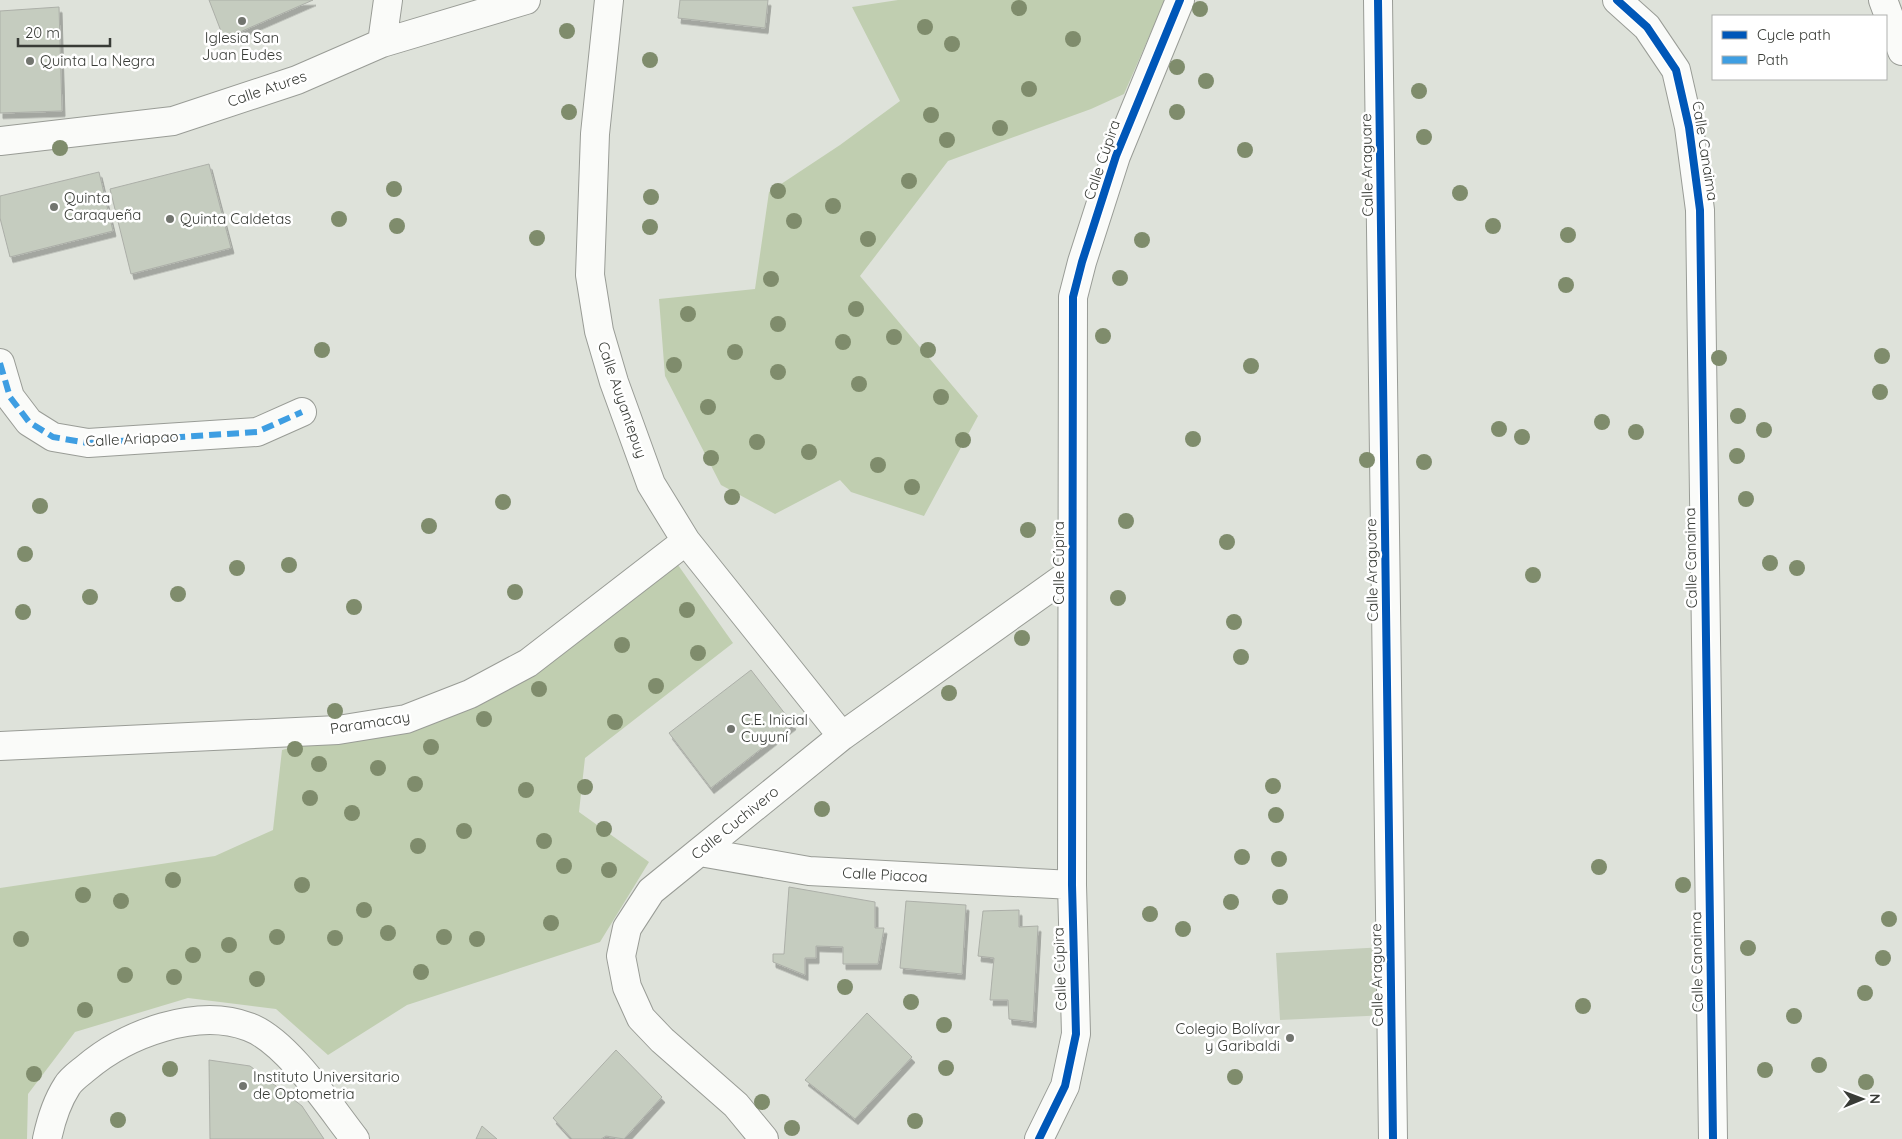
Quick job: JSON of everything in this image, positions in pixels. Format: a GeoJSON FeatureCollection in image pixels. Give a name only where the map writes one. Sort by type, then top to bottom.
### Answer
{"type":"FeatureCollection","features":[{"type":"Feature","properties":{"kind":"main road"},"geometry":{"type":"LineString","coordinates":[[382,43],[388,0]]}},
{"type":"Feature","properties":{"kind":"main road","name":"Calle Atures"},"geometry":{"type":"LineString","coordinates":[[0,141],[173,121],[298,80],[382,43],[526,0]]}},
{"type":"Feature","properties":{"kind":"main road","name":"Calle Auyantepuy"},"geometry":{"type":"LineString","coordinates":[[609,0],[595,134],[590,275],[599,331],[631,432],[651,484],[686,541],[842,736]]}},
{"type":"Feature","properties":{"kind":"main road","name":"Calle Cúpira"},"geometry":{"type":"LineString","coordinates":[[1039,1139],[1065,1086],[1076,1034],[1072,885],[1073,298],[1082,262],[1116,156],[1180,0]]}},
{"type":"Feature","properties":{"kind":"main road","name":"Calle Araguare"},"geometry":{"type":"LineString","coordinates":[[1378,0],[1393,1139]]}},
{"type":"Feature","properties":{"kind":"main road","name":"Calle Canaima"},"geometry":{"type":"LineString","coordinates":[[1617,0],[1647,27],[1676,70],[1689,127],[1700,210],[1713,1139]]}},
{"type":"Feature","properties":{"kind":"main road"},"geometry":{"type":"LineString","coordinates":[[1883,0],[1902,51]]}},
{"type":"Feature","properties":{"kind":"main road","name":"Calle Ariapao"},"geometry":{"type":"LineString","coordinates":[[0,363],[10,397],[29,422],[53,437],[88,443],[257,432],[302,412]]}},
{"type":"Feature","properties":{"kind":"main road","name":"Paramacay"},"geometry":{"type":"LineString","coordinates":[[0,746],[338,730],[406,719],[470,694],[528,663],[686,541]]}},
{"type":"Feature","properties":{"kind":"main road","name":"Calle Cuchivero"},"geometry":{"type":"LineString","coordinates":[[764,1139],[736,1105],[662,1040],[641,1018],[627,987],[621,956],[627,928],[651,891],[842,736],[1072,572]]}},
{"type":"Feature","properties":{"kind":"main road","name":"Calle Piacoa"},"geometry":{"type":"LineString","coordinates":[[700,852],[809,871],[1072,885]]}},
{"type":"Feature","properties":{"kind":"main road"},"geometry":{"type":"LineString","coordinates":[[47,1139],[53,1113],[68,1084],[96,1060],[122,1043],[150,1031],[185,1023],[218,1021],[249,1027],[279,1045],[355,1139]]}},
{"type":"Feature","properties":{"kind":"green space"},"geometry":{"type":"Polygon","coordinates":[[[898,0],[1165,0],[1124,94],[1091,109],[948,161],[860,276],[978,416],[924,516],[851,492],[840,480],[775,514],[721,485],[665,376],[659,299],[755,289],[769,192],[840,145],[900,101],[852,7],[898,0]]]}},
{"type":"Feature","properties":{"kind":"green space"},"geometry":{"type":"Polygon","coordinates":[[[678,565],[733,643],[585,758],[579,812],[649,862],[600,942],[407,1005],[328,1055],[276,1009],[188,998],[75,1032],[28,1094],[27,1139],[0,1139],[0,888],[215,856],[273,830],[282,750],[506,687],[678,565]]]}},
{"type":"Feature","properties":{"kind":"green space"},"geometry":{"type":"Polygon","coordinates":[[[1385,947],[1388,1015],[1280,1020],[1276,953],[1385,947]]]}},
{"type":"Feature","properties":{"kind":"building","name":"Iglesia San Juan Eudes"},"geometry":{"type":"Polygon","coordinates":[[[209,0],[313,0],[224,39],[209,0]]]}},
{"type":"Feature","properties":{"kind":"building"},"geometry":{"type":"Polygon","coordinates":[[[680,0],[768,0],[765,28],[678,18],[680,0]]]}},
{"type":"Feature","properties":{"kind":"building","name":"Quinta La Negra"},"geometry":{"type":"Polygon","coordinates":[[[59,7],[62,111],[0,113],[0,11],[59,7]]]}},
{"type":"Feature","properties":{"kind":"building","name":"Quinta Caldetas"},"geometry":{"type":"Polygon","coordinates":[[[209,164],[231,248],[131,274],[110,189],[209,164]]]}},
{"type":"Feature","properties":{"kind":"building","name":"Quinta Caraqueña"},"geometry":{"type":"Polygon","coordinates":[[[99,172],[113,231],[10,257],[0,218],[0,196],[99,172]]]}},
{"type":"Feature","properties":{"kind":"building","name":"C.E. Inicial Cuyuní"},"geometry":{"type":"Polygon","coordinates":[[[751,670],[793,724],[711,788],[669,733],[751,670]]]}},
{"type":"Feature","properties":{"kind":"building"},"geometry":{"type":"Polygon","coordinates":[[[789,887],[875,902],[875,928],[884,928],[878,964],[843,964],[843,947],[816,946],[816,958],[805,958],[805,975],[773,962],[773,954],[784,954],[789,887]]]}},
{"type":"Feature","properties":{"kind":"building"},"geometry":{"type":"Polygon","coordinates":[[[906,901],[966,905],[962,974],[900,968],[906,901]]]}},
{"type":"Feature","properties":{"kind":"building"},"geometry":{"type":"Polygon","coordinates":[[[1019,910],[1019,927],[1038,926],[1033,1022],[1009,1019],[1008,1000],[990,1000],[994,958],[978,956],[983,911],[1019,910]]]}},
{"type":"Feature","properties":{"kind":"building"},"geometry":{"type":"Polygon","coordinates":[[[867,1013],[912,1057],[855,1119],[805,1080],[867,1013]]]}},
{"type":"Feature","properties":{"kind":"building"},"geometry":{"type":"Polygon","coordinates":[[[616,1050],[662,1097],[624,1139],[606,1136],[601,1139],[572,1139],[553,1118],[616,1050]]]}},
{"type":"Feature","properties":{"kind":"building","name":"Instituto Universitario de Optometria"},"geometry":{"type":"Polygon","coordinates":[[[209,1060],[250,1066],[302,1106],[324,1139],[210,1139],[209,1060]]]}},
{"type":"Feature","properties":{"kind":"building"},"geometry":{"type":"Polygon","coordinates":[[[482,1126],[497,1139],[476,1139],[482,1126]]]}},
{"type":"Feature","properties":{"kind":"marked path"},"geometry":{"type":"LineString","coordinates":[[0,363],[10,397],[29,422],[53,437],[88,443],[257,432],[302,412]]}},
{"type":"Feature","properties":{"kind":"cycle path"},"geometry":{"type":"LineString","coordinates":[[1039,1139],[1065,1086],[1076,1034],[1072,885],[1073,297],[1082,262],[1116,156],[1180,0]]}},
{"type":"Feature","properties":{"kind":"cycle path"},"geometry":{"type":"LineString","coordinates":[[1378,0],[1393,1139]]}},
{"type":"Feature","properties":{"kind":"cycle path"},"geometry":{"type":"LineString","coordinates":[[1617,0],[1647,27],[1676,70],[1689,127],[1700,210],[1713,1139]]}},
{"type":"Feature","properties":{"kind":"place","name":"Iglesia San Juan Eudes"},"geometry":{"type":"Point","coordinates":[242,21]}},
{"type":"Feature","properties":{"kind":"place","name":"Quinta La Negra"},"geometry":{"type":"Point","coordinates":[30,61]}},
{"type":"Feature","properties":{"kind":"place","name":"Quinta Caraqueña"},"geometry":{"type":"Point","coordinates":[54,207]}},
{"type":"Feature","properties":{"kind":"place","name":"Quinta Caldetas"},"geometry":{"type":"Point","coordinates":[170,219]}},
{"type":"Feature","properties":{"kind":"place","name":"C.E. Inicial Cuyuní"},"geometry":{"type":"Point","coordinates":[731,729]}},
{"type":"Feature","properties":{"kind":"place","name":"Colegio Bolívar y Garibaldi"},"geometry":{"type":"Point","coordinates":[1290,1038]}},
{"type":"Feature","properties":{"kind":"place","name":"Instituto Universitario de Optometria"},"geometry":{"type":"Point","coordinates":[243,1086]}}]}
